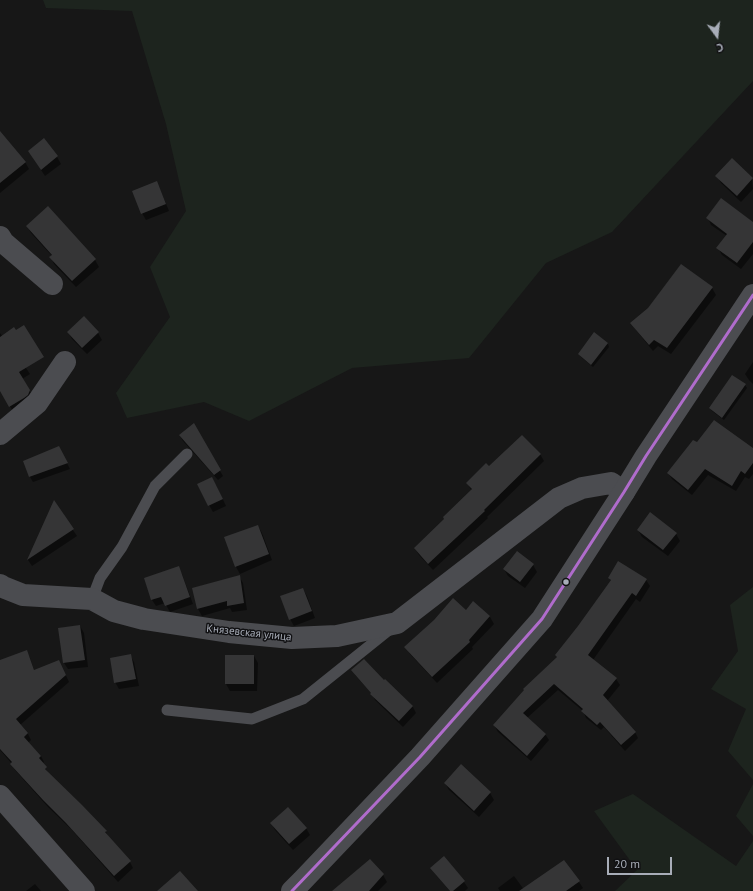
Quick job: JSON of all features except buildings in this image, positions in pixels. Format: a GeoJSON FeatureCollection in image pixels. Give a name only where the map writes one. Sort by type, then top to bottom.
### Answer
{"type":"FeatureCollection","features":[{"type":"Feature","properties":{"kind":"street"},"geometry":{"type":"LineString","coordinates":[[0,237],[52,284]]}},
{"type":"Feature","properties":{"kind":"street"},"geometry":{"type":"LineString","coordinates":[[292,891],[420,757],[542,619],[650,450],[753,295]]}},
{"type":"Feature","properties":{"kind":"street"},"geometry":{"type":"LineString","coordinates":[[0,434],[37,404],[65,362]]}},
{"type":"Feature","properties":{"kind":"street","name":"Князевская улица"},"geometry":{"type":"LineString","coordinates":[[1,587],[23,595],[92,599],[114,610],[144,619],[229,632],[292,638],[337,636],[397,623],[559,498],[582,488],[610,483],[624,492]]}},
{"type":"Feature","properties":{"kind":"street"},"geometry":{"type":"LineString","coordinates":[[0,796],[84,891]]}},
{"type":"Feature","properties":{"kind":"lane"},"geometry":{"type":"LineString","coordinates":[[92,599],[100,578],[122,547],[155,486],[187,454]]}},
{"type":"Feature","properties":{"kind":"lane"},"geometry":{"type":"LineString","coordinates":[[167,710],[252,719],[303,699],[397,623]]}},
{"type":"Feature","properties":{"kind":"shaded area"},"geometry":{"type":"Polygon","coordinates":[[[43,0],[753,0],[753,81],[612,232],[546,263],[469,358],[352,368],[249,421],[204,402],[127,418],[116,393],[170,317],[150,267],[186,211],[166,124],[132,11],[46,8],[43,0]]]}},
{"type":"Feature","properties":{"kind":"shaded area"},"geometry":{"type":"Polygon","coordinates":[[[753,587],[753,780],[728,751],[746,709],[711,689],[738,651],[730,605],[753,587]]]}},
{"type":"Feature","properties":{"kind":"shaded area"},"geometry":{"type":"Polygon","coordinates":[[[753,784],[753,836],[736,816],[753,784]]]}},
{"type":"Feature","properties":{"kind":"shaded area"},"geometry":{"type":"Polygon","coordinates":[[[633,794],[736,866],[753,841],[753,891],[615,891],[637,870],[594,811],[633,794]]]}},
{"type":"Feature","properties":{"kind":"transit line"},"geometry":{"type":"LineString","coordinates":[[292,891],[420,757],[542,619],[646,456],[753,295]]}}]}
